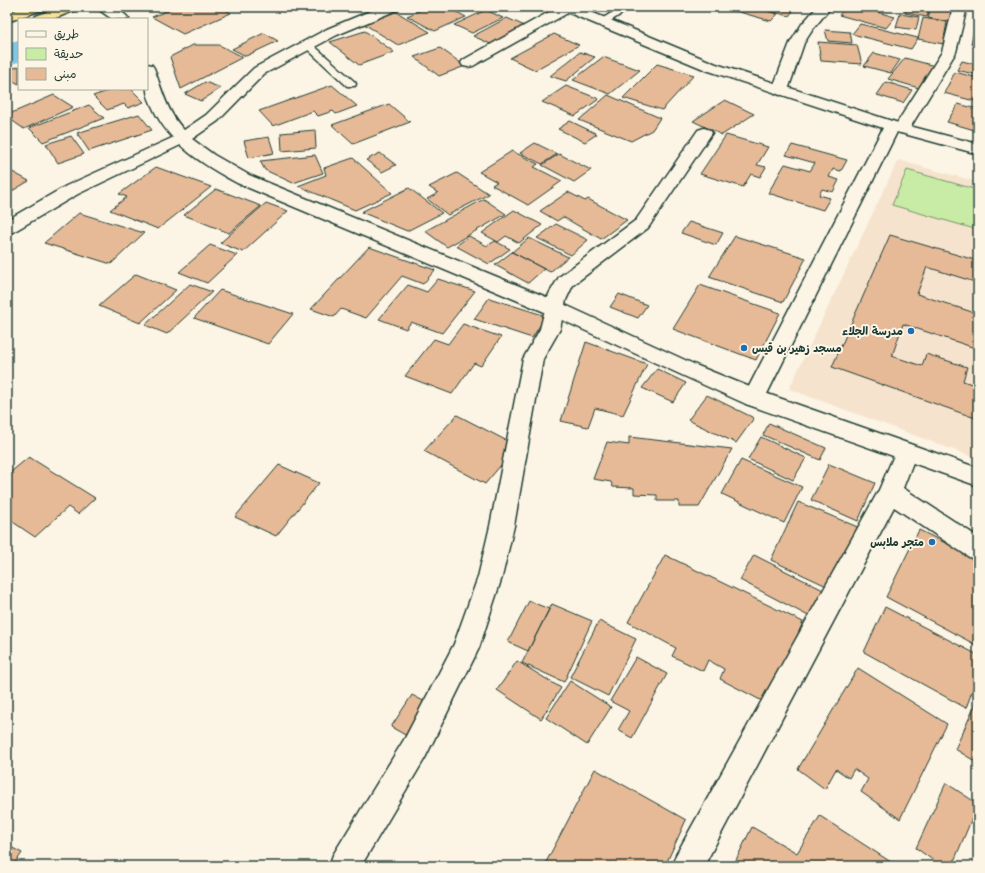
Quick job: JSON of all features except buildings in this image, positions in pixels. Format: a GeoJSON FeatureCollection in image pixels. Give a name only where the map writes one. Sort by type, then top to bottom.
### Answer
{"type":"FeatureCollection","features":[{"type":"Feature","properties":{"kind":"highway"},"geometry":{"type":"LineString","coordinates":[[22,18],[37,7]]}},
{"type":"Feature","properties":{"kind":"highway"},"geometry":{"type":"LineString","coordinates":[[44,18],[72,7]]}},
{"type":"Feature","properties":{"kind":"street"},"geometry":{"type":"LineString","coordinates":[[102,7],[120,18]]}},
{"type":"Feature","properties":{"kind":"street"},"geometry":{"type":"LineString","coordinates":[[7,228],[177,132],[204,125],[259,71],[365,17],[392,7]]}},
{"type":"Feature","properties":{"kind":"street"},"geometry":{"type":"LineString","coordinates":[[468,63],[567,7],[711,67],[897,127],[978,149]]}},
{"type":"Feature","properties":{"kind":"street"},"geometry":{"type":"LineString","coordinates":[[780,90],[797,43],[807,27],[824,7]]}},
{"type":"Feature","properties":{"kind":"street"},"geometry":{"type":"LineString","coordinates":[[754,398],[897,127],[949,52],[960,7]]}},
{"type":"Feature","properties":{"kind":"street"},"geometry":{"type":"LineString","coordinates":[[148,71],[162,112],[177,132],[211,161],[243,179],[554,308],[691,371],[754,398],[978,477]]}},
{"type":"Feature","properties":{"kind":"street"},"geometry":{"type":"LineString","coordinates":[[344,866],[415,748],[466,648],[490,578],[500,534],[533,359],[551,326],[555,298],[566,281],[642,224],[649,217],[704,133]]}},
{"type":"Feature","properties":{"kind":"street"},"geometry":{"type":"LineString","coordinates":[[687,866],[890,492],[906,452]]}},
{"type":"Feature","properties":{"kind":"street"},"geometry":{"type":"LineString","coordinates":[[890,492],[978,550]]}},
{"type":"Feature","properties":{"kind":"lane"},"geometry":{"type":"LineString","coordinates":[[603,22],[627,7]]}},
{"type":"Feature","properties":{"kind":"lane"},"geometry":{"type":"LineString","coordinates":[[308,45],[351,84]]}},
{"type":"Feature","properties":{"kind":"shaded area"},"geometry":{"type":"Polygon","coordinates":[[[898,160],[978,182],[978,459],[789,389],[898,160]]]}},
{"type":"Feature","properties":{"kind":"green space"},"geometry":{"type":"Polygon","coordinates":[[[907,170],[978,190],[978,230],[892,205],[907,170]]]}},
{"type":"Feature","properties":{"kind":"waterway"},"geometry":{"type":"LineString","coordinates":[[7,55],[18,50]]}},
{"type":"Feature","properties":{"kind":"place","name":"مدرسة الجلاء"},"geometry":{"type":"Point","coordinates":[911,331]}},
{"type":"Feature","properties":{"kind":"place","name":"مسجد زهير بن قيس"},"geometry":{"type":"Point","coordinates":[744,348]}},
{"type":"Feature","properties":{"kind":"place","name":"متجر ملابس"},"geometry":{"type":"Point","coordinates":[932,542]}}]}
